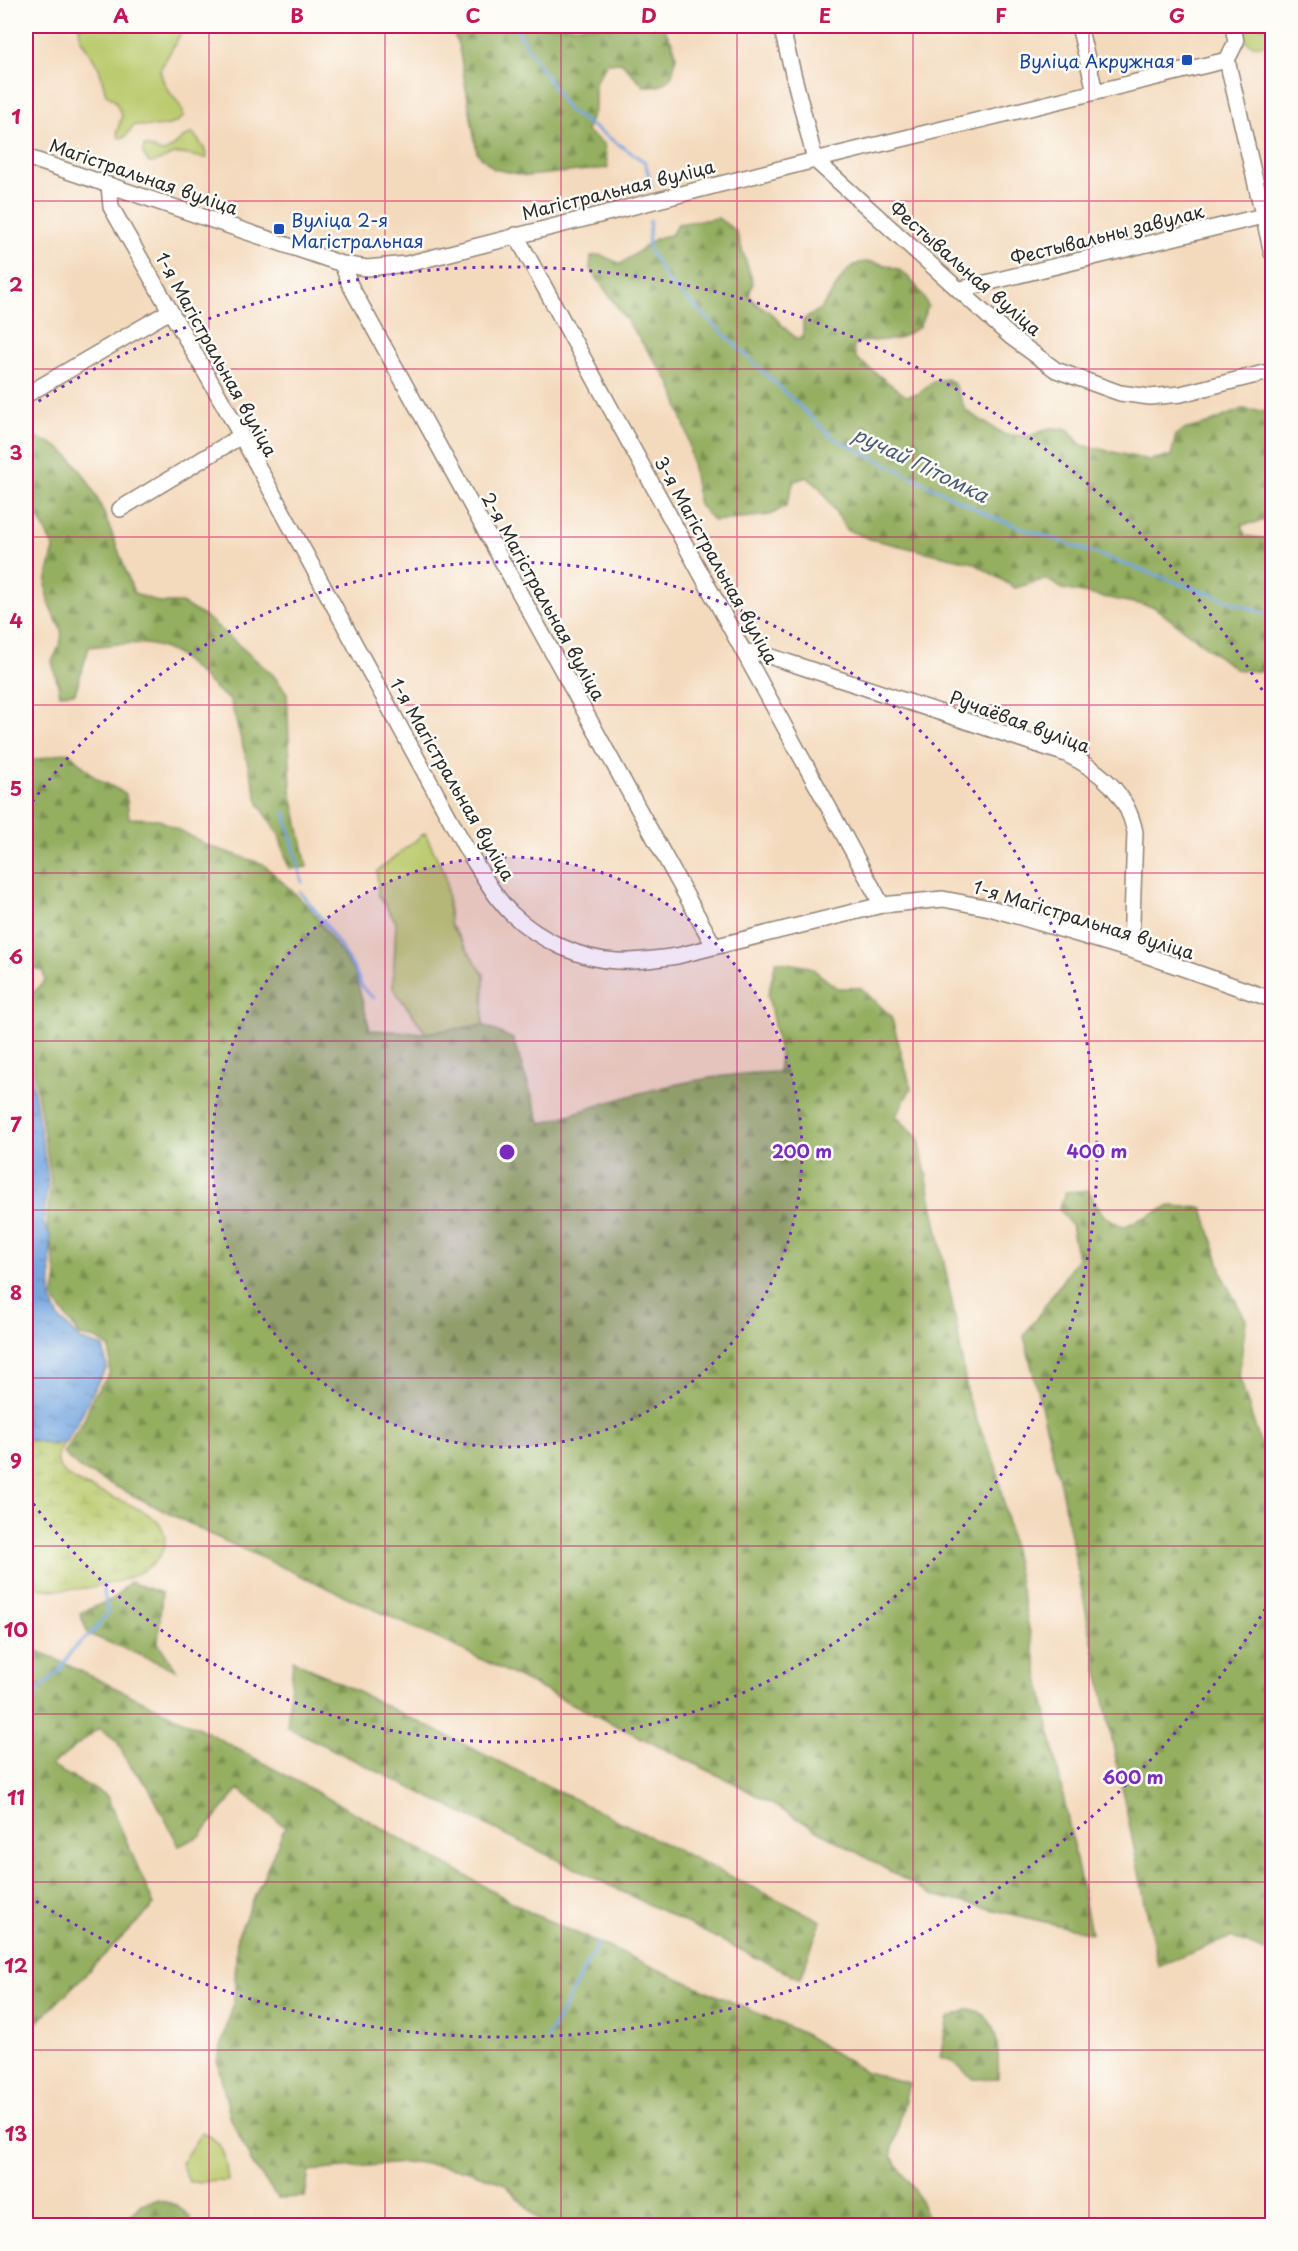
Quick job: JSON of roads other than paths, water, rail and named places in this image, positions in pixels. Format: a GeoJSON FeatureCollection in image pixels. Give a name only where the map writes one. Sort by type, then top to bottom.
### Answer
{"type":"FeatureCollection","features":[{"type":"Feature","properties":{"kind":"street"},"geometry":{"type":"LineString","coordinates":[[781,26],[814,160]]}},
{"type":"Feature","properties":{"kind":"street"},"geometry":{"type":"LineString","coordinates":[[1079,26],[1095,91]]}},
{"type":"Feature","properties":{"kind":"street"},"geometry":{"type":"LineString","coordinates":[[1233,26],[1236,42],[1227,60],[1272,253]]}},
{"type":"Feature","properties":{"kind":"street","name":"Магістральная вуліца"},"geometry":{"type":"LineString","coordinates":[[26,157],[342,264],[367,268],[407,264],[814,160],[1227,60]]}},
{"type":"Feature","properties":{"kind":"street","name":"Фестывальная вуліца"},"geometry":{"type":"LineString","coordinates":[[814,160],[961,289],[1011,337],[1056,370],[1120,393],[1150,397],[1181,394],[1272,371]]}},
{"type":"Feature","properties":{"kind":"street","name":"1-я Магістральная вуліца"},"geometry":{"type":"LineString","coordinates":[[110,185],[111,207],[241,436],[467,850],[512,914],[563,947],[614,962],[677,956],[882,905],[943,899],[990,908],[1131,950],[1272,997]]}},
{"type":"Feature","properties":{"kind":"street","name":"Фестывальны завулак"},"geometry":{"type":"LineString","coordinates":[[961,289],[1263,216]]}},
{"type":"Feature","properties":{"kind":"street","name":"3-я Магістральная вуліца"},"geometry":{"type":"LineString","coordinates":[[516,235],[746,652],[882,905]]}},
{"type":"Feature","properties":{"kind":"street","name":"2-я Магістральная вуліца"},"geometry":{"type":"LineString","coordinates":[[342,264],[350,285],[714,946]]}},
{"type":"Feature","properties":{"kind":"street"},"geometry":{"type":"LineString","coordinates":[[26,395],[170,311]]}},
{"type":"Feature","properties":{"kind":"street"},"geometry":{"type":"LineString","coordinates":[[120,509],[241,436]]}},
{"type":"Feature","properties":{"kind":"street","name":"Ручаёвая вуліца"},"geometry":{"type":"LineString","coordinates":[[746,652],[760,653],[1054,750],[1091,766],[1121,796],[1131,814],[1135,832],[1131,950]]}},
{"type":"Feature","properties":{"kind":"water"},"geometry":{"type":"Polygon","coordinates":[[[26,1041],[48,1179],[43,1223],[50,1235],[51,1300],[59,1318],[81,1340],[103,1347],[107,1368],[65,1442],[52,1444],[26,1439],[26,1041]]]}},
{"type":"Feature","properties":{"kind":"waterway","name":"ручай Пітомка"},"geometry":{"type":"LineString","coordinates":[[514,26],[568,110],[645,162],[652,187]]}},
{"type":"Feature","properties":{"kind":"waterway","name":"ручай Пітомка"},"geometry":{"type":"LineString","coordinates":[[650,221],[648,247],[666,279],[832,437],[994,518],[1272,616]]}},
{"type":"Feature","properties":{"kind":"waterway"},"geometry":{"type":"LineString","coordinates":[[285,812],[302,882]]}},
{"type":"Feature","properties":{"kind":"waterway"},"geometry":{"type":"LineString","coordinates":[[300,892],[335,939],[363,988],[374,998]]}},
{"type":"Feature","properties":{"kind":"waterway"},"geometry":{"type":"LineString","coordinates":[[26,1722],[36,1693],[60,1670],[72,1650],[97,1628],[108,1612],[102,1584]]}},
{"type":"Feature","properties":{"kind":"waterway"},"geometry":{"type":"LineString","coordinates":[[547,2039],[598,1943]]}},
{"type":"Feature","properties":{"kind":"place","name":"Вуліца Акружная"},"geometry":{"type":"Point","coordinates":[1187,60]}},
{"type":"Feature","properties":{"kind":"place","name":"Вуліца 2-я Магістральная"},"geometry":{"type":"Point","coordinates":[279,229]}}]}
